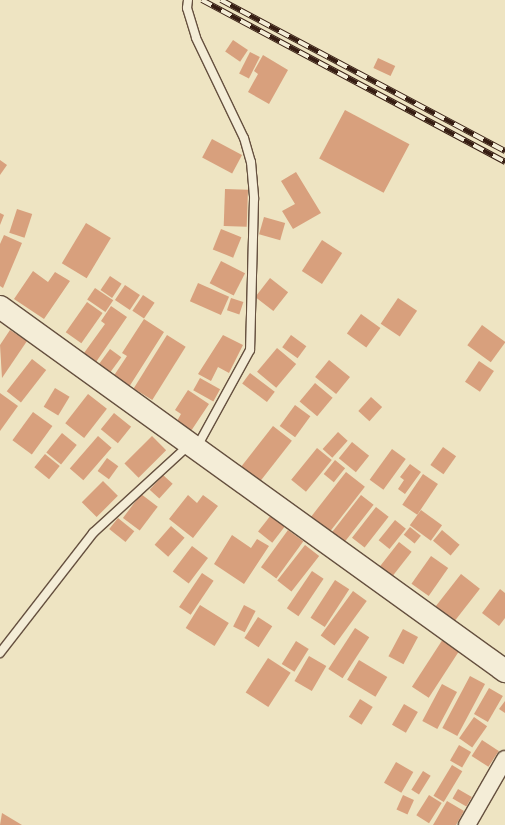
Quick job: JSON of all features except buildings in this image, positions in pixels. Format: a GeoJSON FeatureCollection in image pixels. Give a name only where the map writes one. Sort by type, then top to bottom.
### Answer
{"type":"FeatureCollection","features":[{"type":"Feature","properties":{"kind":"street"},"geometry":{"type":"LineString","coordinates":[[0,307],[505,671]]}},
{"type":"Feature","properties":{"kind":"street"},"geometry":{"type":"LineString","coordinates":[[467,825],[505,759]]}},
{"type":"Feature","properties":{"kind":"lane"},"geometry":{"type":"LineString","coordinates":[[0,653],[92,533],[193,447],[250,350],[254,199],[251,162],[244,138],[196,38],[187,8],[188,0]]}},
{"type":"Feature","properties":{"kind":"railway"},"geometry":{"type":"LineString","coordinates":[[202,0],[505,162]]}},
{"type":"Feature","properties":{"kind":"railway"},"geometry":{"type":"LineString","coordinates":[[221,0],[505,151]]}}]}
